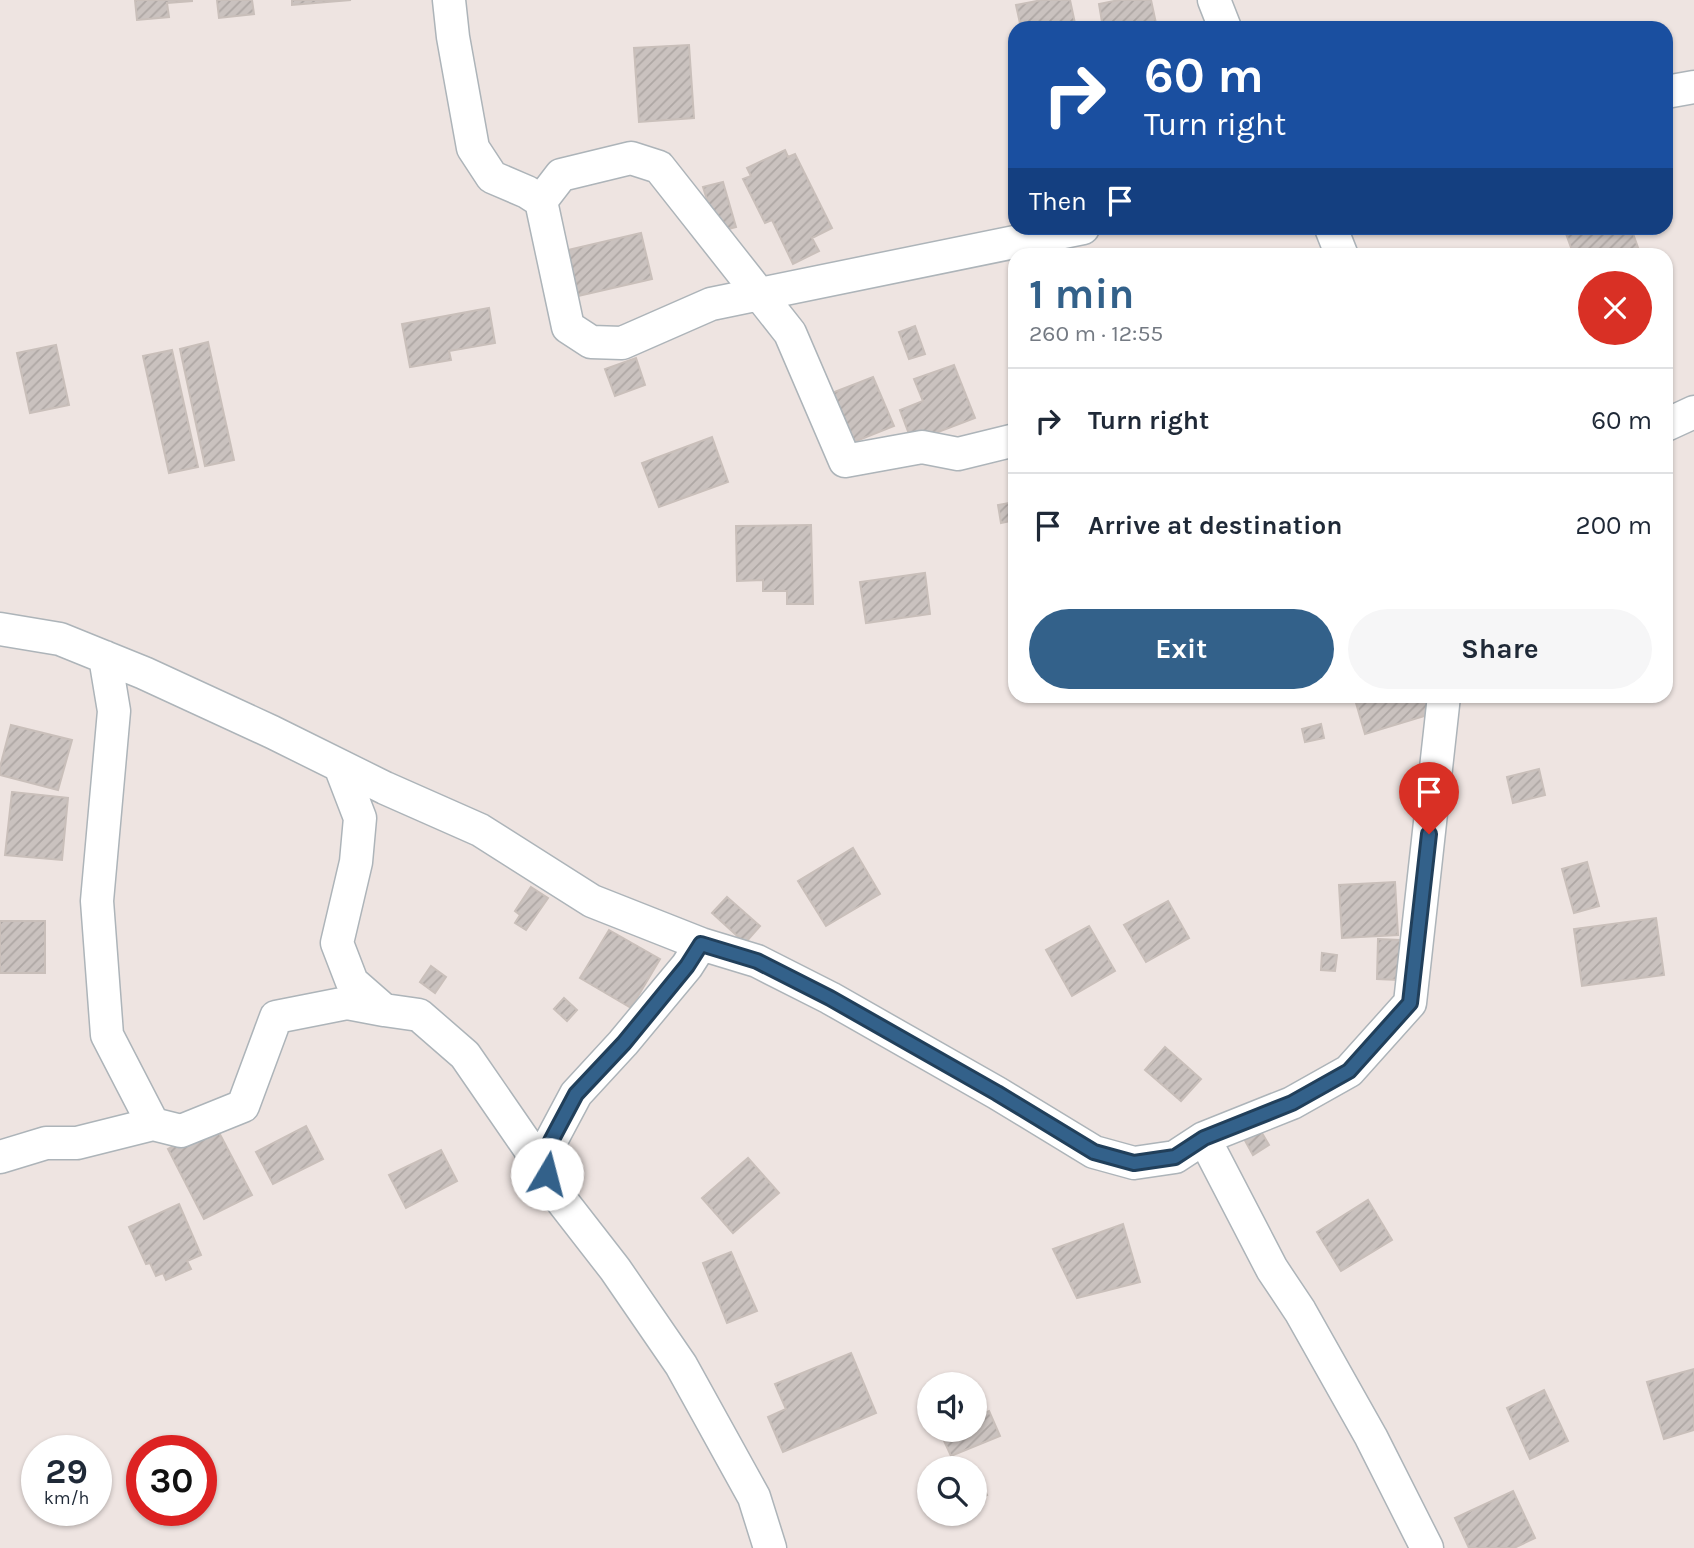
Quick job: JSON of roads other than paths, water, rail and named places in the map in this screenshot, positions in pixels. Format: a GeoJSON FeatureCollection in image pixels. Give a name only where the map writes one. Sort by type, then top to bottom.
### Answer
{"type":"FeatureCollection","features":[{"type":"Feature","properties":{"kind":"street"},"geometry":{"type":"LineString","coordinates":[[449,0],[473,148],[492,177],[541,201],[568,327],[591,342],[622,343],[711,304],[1049,235]]}},
{"type":"Feature","properties":{"kind":"street"},"geometry":{"type":"LineString","coordinates":[[1214,0],[1222,21]]}},
{"type":"Feature","properties":{"kind":"street"},"geometry":{"type":"LineString","coordinates":[[1673,92],[1694,87]]}},
{"type":"Feature","properties":{"kind":"street"},"geometry":{"type":"LineString","coordinates":[[541,201],[561,175],[631,158],[659,167],[790,334],[845,461],[922,447],[958,454],[1008,442]]}},
{"type":"Feature","properties":{"kind":"street"},"geometry":{"type":"LineString","coordinates":[[1673,422],[1694,412]]}},
{"type":"Feature","properties":{"kind":"street"},"geometry":{"type":"LineString","coordinates":[[0,629],[60,639],[144,673],[480,830],[592,901],[701,944],[757,961],[830,998],[1094,1152],[1134,1163],[1175,1157],[1204,1138],[1292,1103],[1349,1071],[1410,1003],[1443,703]]}},
{"type":"Feature","properties":{"kind":"street"},"geometry":{"type":"LineString","coordinates":[[105,657],[114,712],[97,901],[107,1035],[153,1124]]}},
{"type":"Feature","properties":{"kind":"street"},"geometry":{"type":"LineString","coordinates":[[340,766],[360,818],[356,862],[337,943],[352,982],[384,1010]]}},
{"type":"Feature","properties":{"kind":"street"},"geometry":{"type":"LineString","coordinates":[[547,1174],[551,1141],[576,1094],[624,1043],[687,966],[701,944]]}},
{"type":"Feature","properties":{"kind":"street"},"geometry":{"type":"LineString","coordinates":[[0,1157],[46,1143],[76,1143],[153,1124],[181,1131],[243,1106],[276,1017],[347,1003],[419,1015],[465,1055],[547,1174],[559,1196],[615,1269],[681,1365],[754,1497],[771,1548]]}},
{"type":"Feature","properties":{"kind":"street"},"geometry":{"type":"LineString","coordinates":[[1204,1138],[1272,1269],[1300,1311],[1371,1437],[1427,1548]]}}]}
